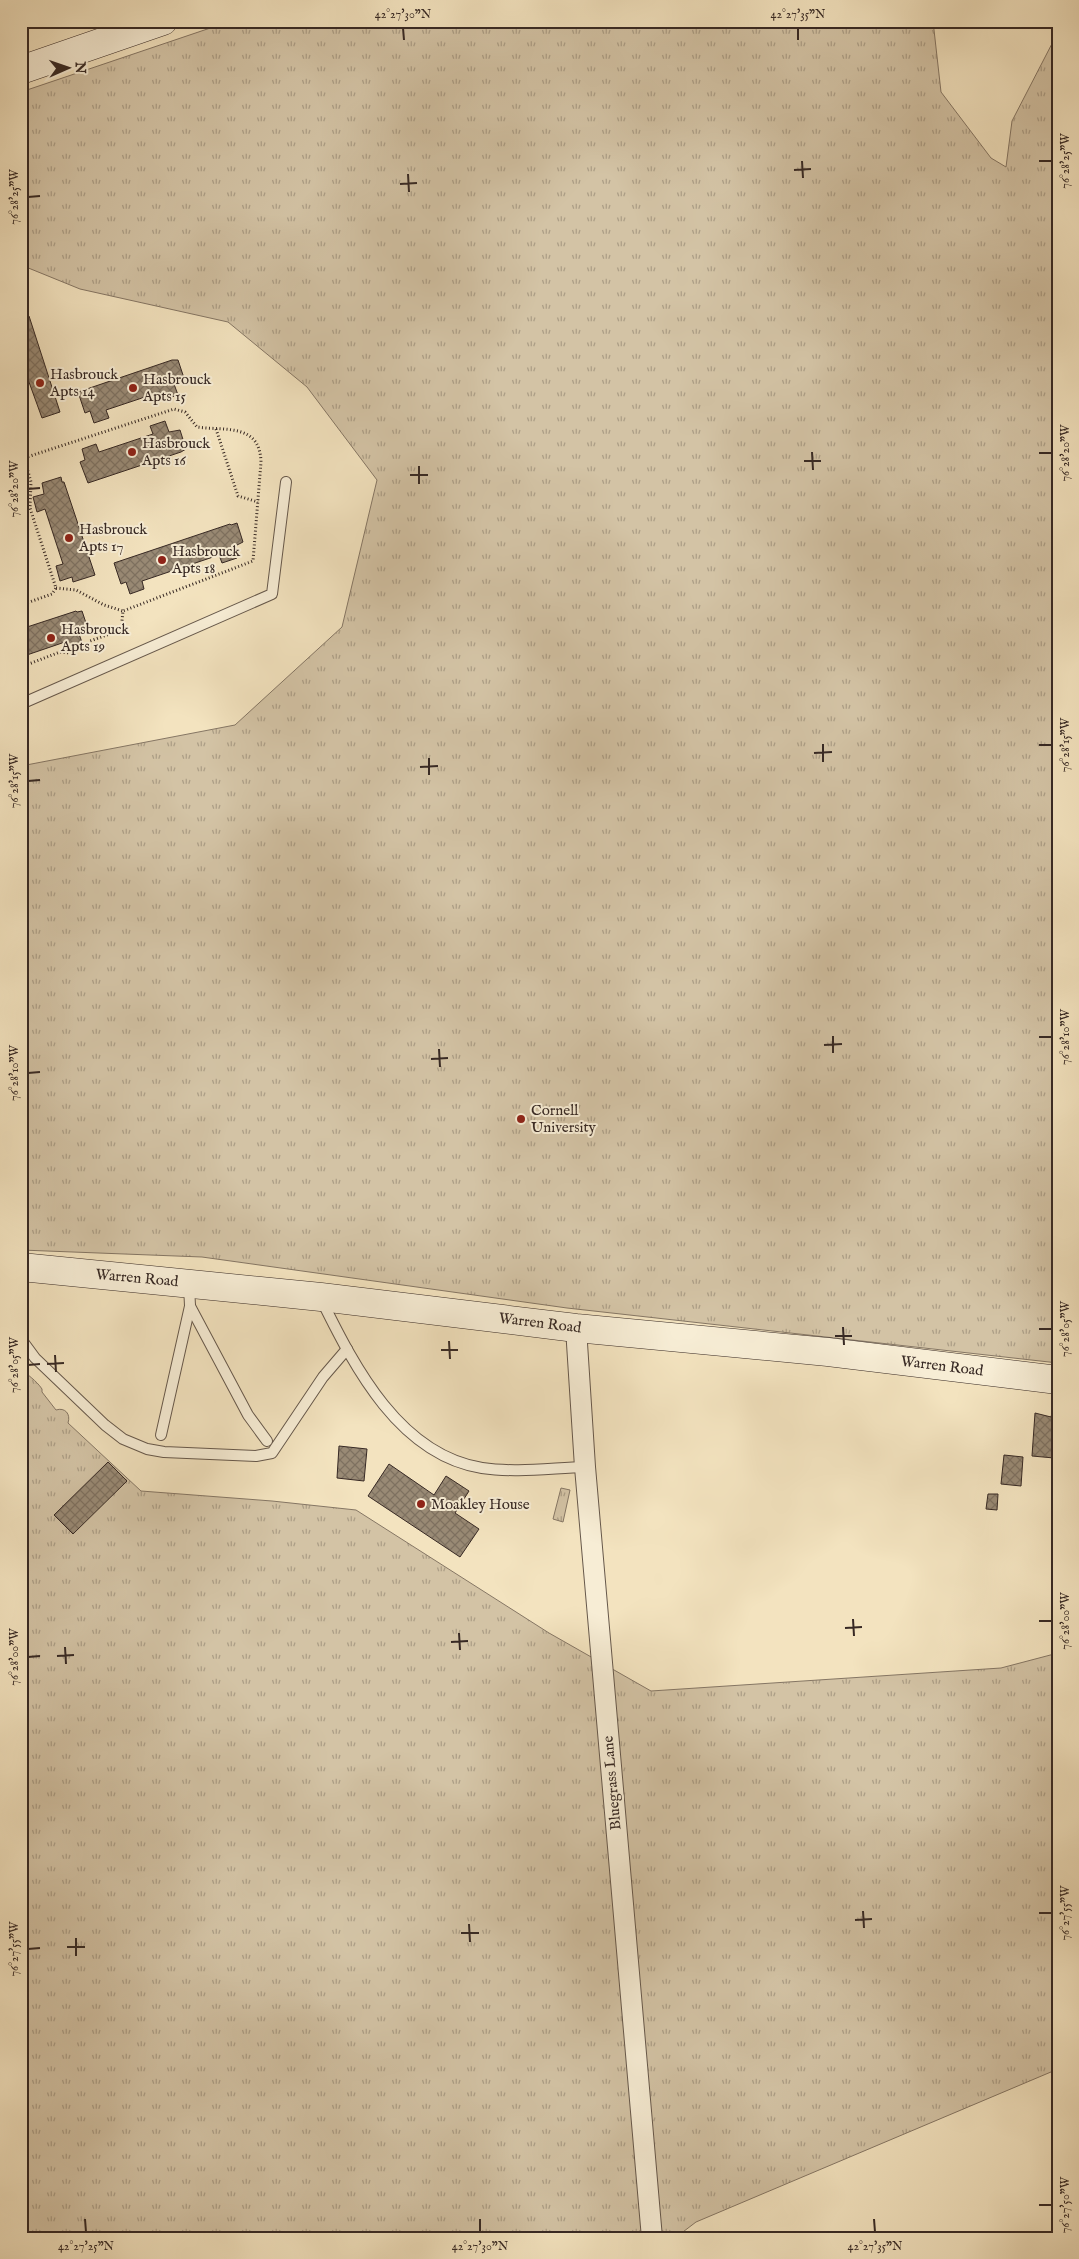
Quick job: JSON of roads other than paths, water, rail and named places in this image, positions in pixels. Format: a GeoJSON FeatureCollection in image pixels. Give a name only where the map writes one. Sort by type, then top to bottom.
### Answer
{"type":"FeatureCollection","features":[{"type":"Feature","properties":{"kind":"street"},"geometry":{"type":"LineString","coordinates":[[21,70],[163,21]]}},
{"type":"Feature","properties":{"kind":"street","name":"Warren Road"},"geometry":{"type":"LineString","coordinates":[[21,1267],[189,1294],[321,1298],[576,1328],[828,1352],[1058,1380]]}},
{"type":"Feature","properties":{"kind":"street","name":"Bluegrass Lane"},"geometry":{"type":"LineString","coordinates":[[576,1328],[585,1466],[652,2238]]}},
{"type":"Feature","properties":{"kind":"lane"},"geometry":{"type":"LineString","coordinates":[[21,704],[272,594],[286,482]]}},
{"type":"Feature","properties":{"kind":"lane"},"geometry":{"type":"LineString","coordinates":[[161,1435],[189,1294]]}},
{"type":"Feature","properties":{"kind":"lane"},"geometry":{"type":"LineString","coordinates":[[189,1294],[248,1415],[267,1441]]}},
{"type":"Feature","properties":{"kind":"lane"},"geometry":{"type":"LineString","coordinates":[[321,1298],[346,1349],[384,1405],[422,1445],[450,1460],[481,1468],[512,1470],[585,1466]]}},
{"type":"Feature","properties":{"kind":"lane"},"geometry":{"type":"LineString","coordinates":[[21,1338],[35,1358],[105,1425],[123,1439],[147,1449],[164,1452],[220,1455],[256,1456],[272,1453],[323,1377],[346,1349]]}},
{"type":"Feature","properties":{"kind":"place","name":"Hasbrouck Apts 14"},"geometry":{"type":"Point","coordinates":[40,383]}},
{"type":"Feature","properties":{"kind":"place","name":"Hasbrouck Apts 15"},"geometry":{"type":"Point","coordinates":[133,388]}},
{"type":"Feature","properties":{"kind":"place","name":"Hasbrouck Apts 16"},"geometry":{"type":"Point","coordinates":[132,452]}},
{"type":"Feature","properties":{"kind":"place","name":"Hasbrouck Apts 17"},"geometry":{"type":"Point","coordinates":[69,538]}},
{"type":"Feature","properties":{"kind":"place","name":"Hasbrouck Apts 18"},"geometry":{"type":"Point","coordinates":[162,560]}},
{"type":"Feature","properties":{"kind":"place","name":"Hasbrouck Apts 19"},"geometry":{"type":"Point","coordinates":[51,638]}},
{"type":"Feature","properties":{"kind":"place","name":"Cornell University"},"geometry":{"type":"Point","coordinates":[521,1119]}},
{"type":"Feature","properties":{"kind":"place","name":"Moakley House"},"geometry":{"type":"Point","coordinates":[421,1504]}}]}
